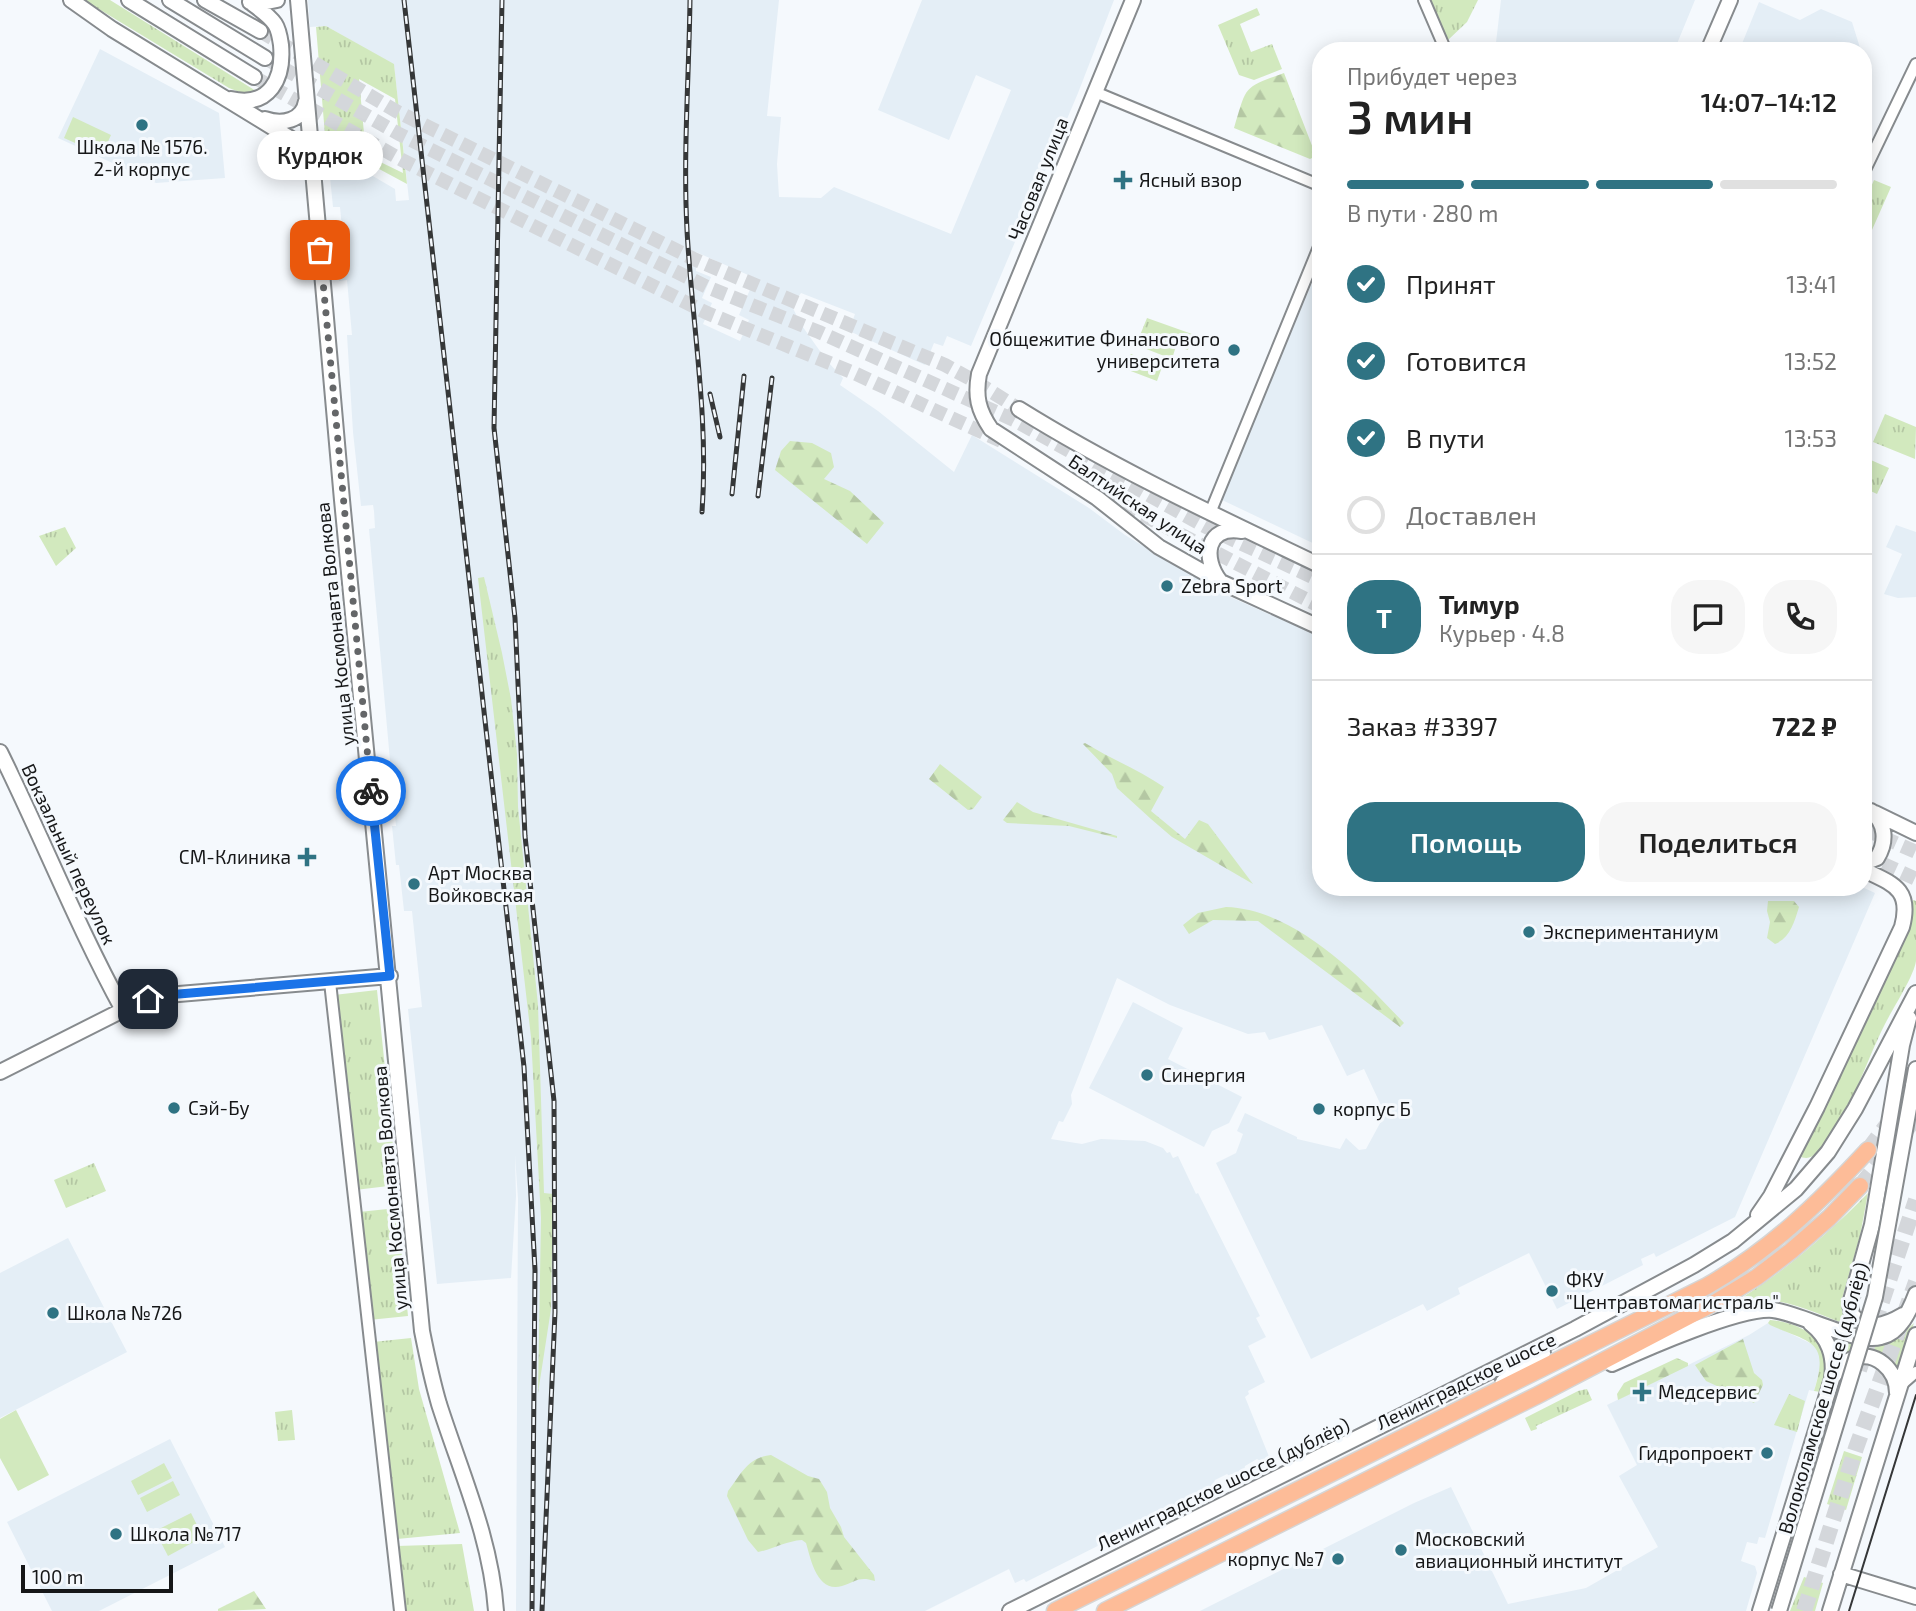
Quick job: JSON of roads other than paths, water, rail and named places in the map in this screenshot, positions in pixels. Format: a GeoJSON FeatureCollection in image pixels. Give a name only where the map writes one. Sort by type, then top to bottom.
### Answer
{"type":"FeatureCollection","features":[{"type":"Feature","properties":{"kind":"main road"},"geometry":{"type":"LineString","coordinates":[[71,0],[312,151]]}},
{"type":"Feature","properties":{"kind":"main road"},"geometry":{"type":"LineString","coordinates":[[129,0],[254,77]]}},
{"type":"Feature","properties":{"kind":"main road"},"geometry":{"type":"LineString","coordinates":[[170,0],[265,58]]}},
{"type":"Feature","properties":{"kind":"main road"},"geometry":{"type":"LineString","coordinates":[[205,0],[260,31]]}},
{"type":"Feature","properties":{"kind":"main road"},"geometry":{"type":"LineString","coordinates":[[248,1],[262,4],[277,0]]}},
{"type":"Feature","properties":{"kind":"main road","name":"улица Космонавта Волкова"},"geometry":{"type":"LineString","coordinates":[[298,0],[422,1331],[440,1405],[481,1526],[490,1564],[496,1611]]}},
{"type":"Feature","properties":{"kind":"main road","name":"Часовая улица"},"geometry":{"type":"LineString","coordinates":[[979,373],[1133,0]]}},
{"type":"Feature","properties":{"kind":"main road"},"geometry":{"type":"LineString","coordinates":[[1712,42],[1730,0]]}},
{"type":"Feature","properties":{"kind":"main road"},"geometry":{"type":"LineString","coordinates":[[223,97],[247,100],[264,94],[278,80],[281,69],[280,36],[275,24],[248,1]]}},
{"type":"Feature","properties":{"kind":"main road"},"geometry":{"type":"LineString","coordinates":[[248,1],[285,20],[301,40]]}},
{"type":"Feature","properties":{"kind":"main road"},"geometry":{"type":"LineString","coordinates":[[261,118],[272,122],[298,117],[303,112],[307,96]]}},
{"type":"Feature","properties":{"kind":"main road","name":"Балтийская улица"},"geometry":{"type":"LineString","coordinates":[[979,373],[976,391],[979,411],[991,429],[1097,498],[1159,547],[1221,582],[1312,624]]}},
{"type":"Feature","properties":{"kind":"main road","name":"Балтийская улица"},"geometry":{"type":"LineString","coordinates":[[1019,409],[1080,447],[1146,482],[1312,562]]}},
{"type":"Feature","properties":{"kind":"main road"},"geometry":{"type":"LineString","coordinates":[[1221,582],[1212,571],[1209,561],[1213,540],[1228,530],[1250,532]]}},
{"type":"Feature","properties":{"kind":"main road","name":"Вокзальный переулок"},"geometry":{"type":"LineString","coordinates":[[0,752],[123,1010]]}},
{"type":"Feature","properties":{"kind":"main road"},"geometry":{"type":"LineString","coordinates":[[1872,811],[1916,833]]}},
{"type":"Feature","properties":{"kind":"main road"},"geometry":{"type":"LineString","coordinates":[[1872,814],[1882,824],[1884,841],[1877,858],[1872,860]]}},
{"type":"Feature","properties":{"kind":"main road"},"geometry":{"type":"LineString","coordinates":[[1741,1235],[1771,1196],[1781,1177],[1902,927],[1905,908],[1900,891],[1891,883],[1872,874]]}},
{"type":"Feature","properties":{"kind":"main road"},"geometry":{"type":"LineString","coordinates":[[0,1072],[123,1010],[167,995],[390,976]]}},
{"type":"Feature","properties":{"kind":"main road"},"geometry":{"type":"LineString","coordinates":[[1908,1311],[1891,1322],[1874,1326],[1856,1320],[1850,1310],[1850,1304],[1872,1225],[1902,1045],[1916,995]]}},
{"type":"Feature","properties":{"kind":"main road","name":"Ленинградское шоссе (дублёр)"},"geometry":{"type":"LineString","coordinates":[[1010,1611],[1575,1329],[1694,1265],[1741,1235],[1796,1189],[1828,1152],[1856,1109],[1916,995]]}},
{"type":"Feature","properties":{"kind":"main road","name":"Волоколамское шоссе (дублёр)"},"geometry":{"type":"LineString","coordinates":[[1779,1611],[1875,1297],[1916,1069]]}},
{"type":"Feature","properties":{"kind":"main road","name":"Ленинградское шоссе"},"geometry":{"type":"LineString","coordinates":[[1055,1611],[1488,1393],[1674,1303],[1727,1274],[1796,1223],[1868,1150]]}},
{"type":"Feature","properties":{"kind":"main road"},"geometry":{"type":"LineString","coordinates":[[1105,1611],[1538,1395],[1699,1311],[1747,1283],[1808,1237],[1860,1186]]}},
{"type":"Feature","properties":{"kind":"main road"},"geometry":{"type":"LineString","coordinates":[[1538,1395],[1662,1343],[1750,1311],[1774,1310],[1803,1317],[1859,1337],[1888,1335],[1908,1311],[1916,1294]]}},
{"type":"Feature","properties":{"kind":"main road"},"geometry":{"type":"LineString","coordinates":[[1759,1611],[1832,1379],[1833,1360],[1828,1343],[1803,1317]]}},
{"type":"Feature","properties":{"kind":"main road"},"geometry":{"type":"LineString","coordinates":[[1488,1393],[1575,1329]]}},
{"type":"Feature","properties":{"kind":"main road"},"geometry":{"type":"LineString","coordinates":[[1830,1611],[1916,1335]]}},
{"type":"Feature","properties":{"kind":"main road"},"geometry":{"type":"LineString","coordinates":[[1832,1379],[1851,1359],[1864,1356],[1872,1358],[1880,1361],[1893,1373],[1897,1390],[1895,1402]]}},
{"type":"Feature","properties":{"kind":"main road"},"geometry":{"type":"LineString","coordinates":[[1841,1574],[1916,1597]]}},
{"type":"Feature","properties":{"kind":"street"},"geometry":{"type":"LineString","coordinates":[[1424,0],[1442,42]]}},
{"type":"Feature","properties":{"kind":"street"},"geometry":{"type":"LineString","coordinates":[[1872,157],[1913,78],[1916,64]]}},
{"type":"Feature","properties":{"kind":"street"},"geometry":{"type":"LineString","coordinates":[[1094,92],[1312,182]]}},
{"type":"Feature","properties":{"kind":"street"},"geometry":{"type":"LineString","coordinates":[[1210,513],[1312,264]]}},
{"type":"Feature","properties":{"kind":"street"},"geometry":{"type":"LineString","coordinates":[[330,982],[400,1611]]}},
{"type":"Feature","properties":{"kind":"street"},"geometry":{"type":"LineString","coordinates":[[1901,1385],[1916,1373]]}},
{"type":"Feature","properties":{"kind":"tunnel"},"geometry":{"type":"LineString","coordinates":[[260,31],[396,111],[696,260],[945,365],[1019,409]]}},
{"type":"Feature","properties":{"kind":"tunnel"},"geometry":{"type":"LineString","coordinates":[[265,58],[399,134],[707,287],[819,332],[1014,420],[1206,527],[1312,577]]}},
{"type":"Feature","properties":{"kind":"tunnel"},"geometry":{"type":"LineString","coordinates":[[254,77],[402,160],[707,313],[854,373],[1001,441]]}},
{"type":"Feature","properties":{"kind":"tunnel"},"geometry":{"type":"LineString","coordinates":[[1087,486],[1312,602]]}},
{"type":"Feature","properties":{"kind":"tunnel"},"geometry":{"type":"LineString","coordinates":[[1872,833],[1916,852]]}},
{"type":"Feature","properties":{"kind":"tunnel"},"geometry":{"type":"LineString","coordinates":[[1872,859],[1916,879]]}},
{"type":"Feature","properties":{"kind":"tunnel"},"geometry":{"type":"LineString","coordinates":[[1868,1150],[1913,1090]]}},
{"type":"Feature","properties":{"kind":"tunnel"},"geometry":{"type":"LineString","coordinates":[[1860,1186],[1916,1118]]}},
{"type":"Feature","properties":{"kind":"tunnel"},"geometry":{"type":"LineString","coordinates":[[1859,1370],[1916,1200]]}},
{"type":"Feature","properties":{"kind":"tunnel"},"geometry":{"type":"LineString","coordinates":[[1804,1611],[1856,1448],[1916,1282]]}},
{"type":"Feature","properties":{"kind":"tram line"},"geometry":{"type":"LineString","coordinates":[[1849,1611],[1916,1395]]}},
{"type":"Feature","properties":{"kind":"railway"},"geometry":{"type":"LineString","coordinates":[[404,0],[524,1067],[535,1270],[532,1611]]}},
{"type":"Feature","properties":{"kind":"railway"},"geometry":{"type":"LineString","coordinates":[[502,0],[494,428],[515,618],[525,836],[554,1101],[555,1312],[542,1611]]}},
{"type":"Feature","properties":{"kind":"railway"},"geometry":{"type":"LineString","coordinates":[[690,0],[686,201],[702,406],[702,512]]}},
{"type":"Feature","properties":{"kind":"railway"},"geometry":{"type":"LineString","coordinates":[[732,494],[744,376]]}},
{"type":"Feature","properties":{"kind":"railway"},"geometry":{"type":"LineString","coordinates":[[758,496],[772,378]]}},
{"type":"Feature","properties":{"kind":"railway"},"geometry":{"type":"LineString","coordinates":[[710,394],[720,437]]}},
{"type":"Feature","properties":{"kind":"place","name":"Школа № 1576. 2-й корпус"},"geometry":{"type":"Point","coordinates":[142,125]}},
{"type":"Feature","properties":{"kind":"place","name":"Ясный взор"},"geometry":{"type":"Point","coordinates":[1123,180]}},
{"type":"Feature","properties":{"kind":"place","name":"Курдюк"},"geometry":{"type":"Point","coordinates":[320,250]}},
{"type":"Feature","properties":{"kind":"place","name":"Общежитие Финансового университета"},"geometry":{"type":"Point","coordinates":[1234,350]}},
{"type":"Feature","properties":{"kind":"place","name":"Zebra Sport"},"geometry":{"type":"Point","coordinates":[1167,586]}},
{"type":"Feature","properties":{"kind":"place","name":"СМ-Клиника"},"geometry":{"type":"Point","coordinates":[307,857]}},
{"type":"Feature","properties":{"kind":"place","name":"Арт Москва Войковская"},"geometry":{"type":"Point","coordinates":[414,884]}},
{"type":"Feature","properties":{"kind":"place","name":"Экспериментаниум"},"geometry":{"type":"Point","coordinates":[1529,932]}},
{"type":"Feature","properties":{"kind":"place","name":"Синергия"},"geometry":{"type":"Point","coordinates":[1147,1075]}},
{"type":"Feature","properties":{"kind":"place","name":"Сэй-Бу"},"geometry":{"type":"Point","coordinates":[174,1108]}},
{"type":"Feature","properties":{"kind":"place","name":"корпус Б"},"geometry":{"type":"Point","coordinates":[1319,1109]}},
{"type":"Feature","properties":{"kind":"place","name":"ФКУ \"Центравтомагистраль\""},"geometry":{"type":"Point","coordinates":[1552,1291]}},
{"type":"Feature","properties":{"kind":"place","name":"Школа №726"},"geometry":{"type":"Point","coordinates":[53,1313]}},
{"type":"Feature","properties":{"kind":"place","name":"Медсервис"},"geometry":{"type":"Point","coordinates":[1642,1392]}},
{"type":"Feature","properties":{"kind":"place","name":"Гидропроект"},"geometry":{"type":"Point","coordinates":[1767,1453]}},
{"type":"Feature","properties":{"kind":"place","name":"Школа №717"},"geometry":{"type":"Point","coordinates":[116,1534]}},
{"type":"Feature","properties":{"kind":"place","name":"Московский авиационный институт"},"geometry":{"type":"Point","coordinates":[1401,1550]}},
{"type":"Feature","properties":{"kind":"place","name":"корпус №7"},"geometry":{"type":"Point","coordinates":[1338,1559]}}]}
